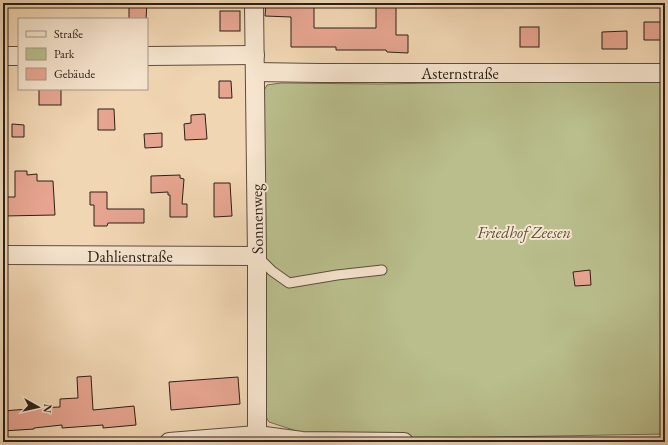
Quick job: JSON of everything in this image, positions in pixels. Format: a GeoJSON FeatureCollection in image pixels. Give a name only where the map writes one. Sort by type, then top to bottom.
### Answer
{"type":"FeatureCollection","features":[{"type":"Feature","properties":{"kind":"street","name":"Sonnenweg"},"geometry":{"type":"LineString","coordinates":[[254,3],[257,256],[257,435]]}},
{"type":"Feature","properties":{"kind":"street"},"geometry":{"type":"LineString","coordinates":[[148,56],[255,55]]}},
{"type":"Feature","properties":{"kind":"street"},"geometry":{"type":"LineString","coordinates":[[3,56],[18,56]]}},
{"type":"Feature","properties":{"kind":"street","name":"Asternstraße"},"geometry":{"type":"LineString","coordinates":[[255,72],[665,73]]}},
{"type":"Feature","properties":{"kind":"street","name":"Dahlienstraße"},"geometry":{"type":"LineString","coordinates":[[3,255],[257,256]]}},
{"type":"Feature","properties":{"kind":"street"},"geometry":{"type":"LineString","coordinates":[[169,442],[257,435],[302,442],[404,442]]}},
{"type":"Feature","properties":{"kind":"lane"},"geometry":{"type":"LineString","coordinates":[[257,256],[289,283],[337,275],[382,270]]}},
{"type":"Feature","properties":{"kind":"green space","name":"Friedhof Zeesen"},"geometry":{"type":"Polygon","coordinates":[[[665,79],[665,434],[386,439],[309,435],[269,422],[264,414],[259,100],[267,85],[281,83],[380,84],[665,79]]]}},
{"type":"Feature","properties":{"kind":"building"},"geometry":{"type":"Polygon","coordinates":[[[129,3],[147,3],[146,18],[129,18],[129,3]]]}},
{"type":"Feature","properties":{"kind":"building"},"geometry":{"type":"Polygon","coordinates":[[[266,3],[314,3],[314,28],[376,28],[376,3],[396,3],[396,35],[408,35],[408,53],[387,52],[386,50],[336,50],[336,47],[291,47],[291,17],[265,16],[266,3]]]}},
{"type":"Feature","properties":{"kind":"building"},"geometry":{"type":"Polygon","coordinates":[[[220,11],[240,11],[240,31],[220,31],[220,11]]]}},
{"type":"Feature","properties":{"kind":"building"},"geometry":{"type":"Polygon","coordinates":[[[644,22],[664,22],[665,40],[644,40],[644,22]]]}},
{"type":"Feature","properties":{"kind":"building"},"geometry":{"type":"Polygon","coordinates":[[[520,27],[539,27],[539,47],[520,47],[520,27]]]}},
{"type":"Feature","properties":{"kind":"building"},"geometry":{"type":"Polygon","coordinates":[[[627,31],[627,49],[602,49],[602,32],[627,31]]]}},
{"type":"Feature","properties":{"kind":"building"},"geometry":{"type":"Polygon","coordinates":[[[219,81],[231,81],[232,98],[219,98],[219,81]]]}},
{"type":"Feature","properties":{"kind":"building"},"geometry":{"type":"Polygon","coordinates":[[[39,90],[61,90],[61,105],[39,105],[39,90]]]}},
{"type":"Feature","properties":{"kind":"building"},"geometry":{"type":"Polygon","coordinates":[[[98,109],[114,109],[115,130],[98,130],[98,109]]]}},
{"type":"Feature","properties":{"kind":"building"},"geometry":{"type":"Polygon","coordinates":[[[205,114],[207,139],[185,140],[184,124],[191,123],[191,115],[205,114]]]}},
{"type":"Feature","properties":{"kind":"building"},"geometry":{"type":"Polygon","coordinates":[[[12,124],[24,125],[24,137],[12,137],[12,124]]]}},
{"type":"Feature","properties":{"kind":"building"},"geometry":{"type":"Polygon","coordinates":[[[162,133],[162,147],[145,148],[144,134],[162,133]]]}},
{"type":"Feature","properties":{"kind":"building"},"geometry":{"type":"Polygon","coordinates":[[[15,171],[27,171],[27,175],[37,174],[37,181],[53,181],[55,215],[3,216],[3,203],[7,203],[7,197],[15,197],[15,171]]]}},
{"type":"Feature","properties":{"kind":"building"},"geometry":{"type":"Polygon","coordinates":[[[180,175],[180,178],[184,179],[182,204],[187,204],[187,217],[170,217],[170,195],[168,195],[168,192],[151,193],[151,176],[180,175]]]}},
{"type":"Feature","properties":{"kind":"building"},"geometry":{"type":"Polygon","coordinates":[[[214,183],[230,183],[232,216],[214,217],[214,183]]]}},
{"type":"Feature","properties":{"kind":"building"},"geometry":{"type":"Polygon","coordinates":[[[90,192],[107,192],[107,209],[144,209],[144,223],[108,223],[107,226],[94,226],[94,205],[90,205],[90,192]]]}},
{"type":"Feature","properties":{"kind":"building"},"geometry":{"type":"Polygon","coordinates":[[[590,270],[591,285],[575,286],[573,272],[590,270]]]}},
{"type":"Feature","properties":{"kind":"building"},"geometry":{"type":"Polygon","coordinates":[[[91,376],[93,410],[134,406],[136,425],[103,428],[103,425],[62,428],[62,425],[3,431],[3,411],[28,409],[32,402],[36,408],[60,407],[60,399],[78,398],[77,377],[91,376]]]}},
{"type":"Feature","properties":{"kind":"building"},"geometry":{"type":"Polygon","coordinates":[[[238,377],[240,404],[171,410],[169,382],[238,377]]]}}]}
